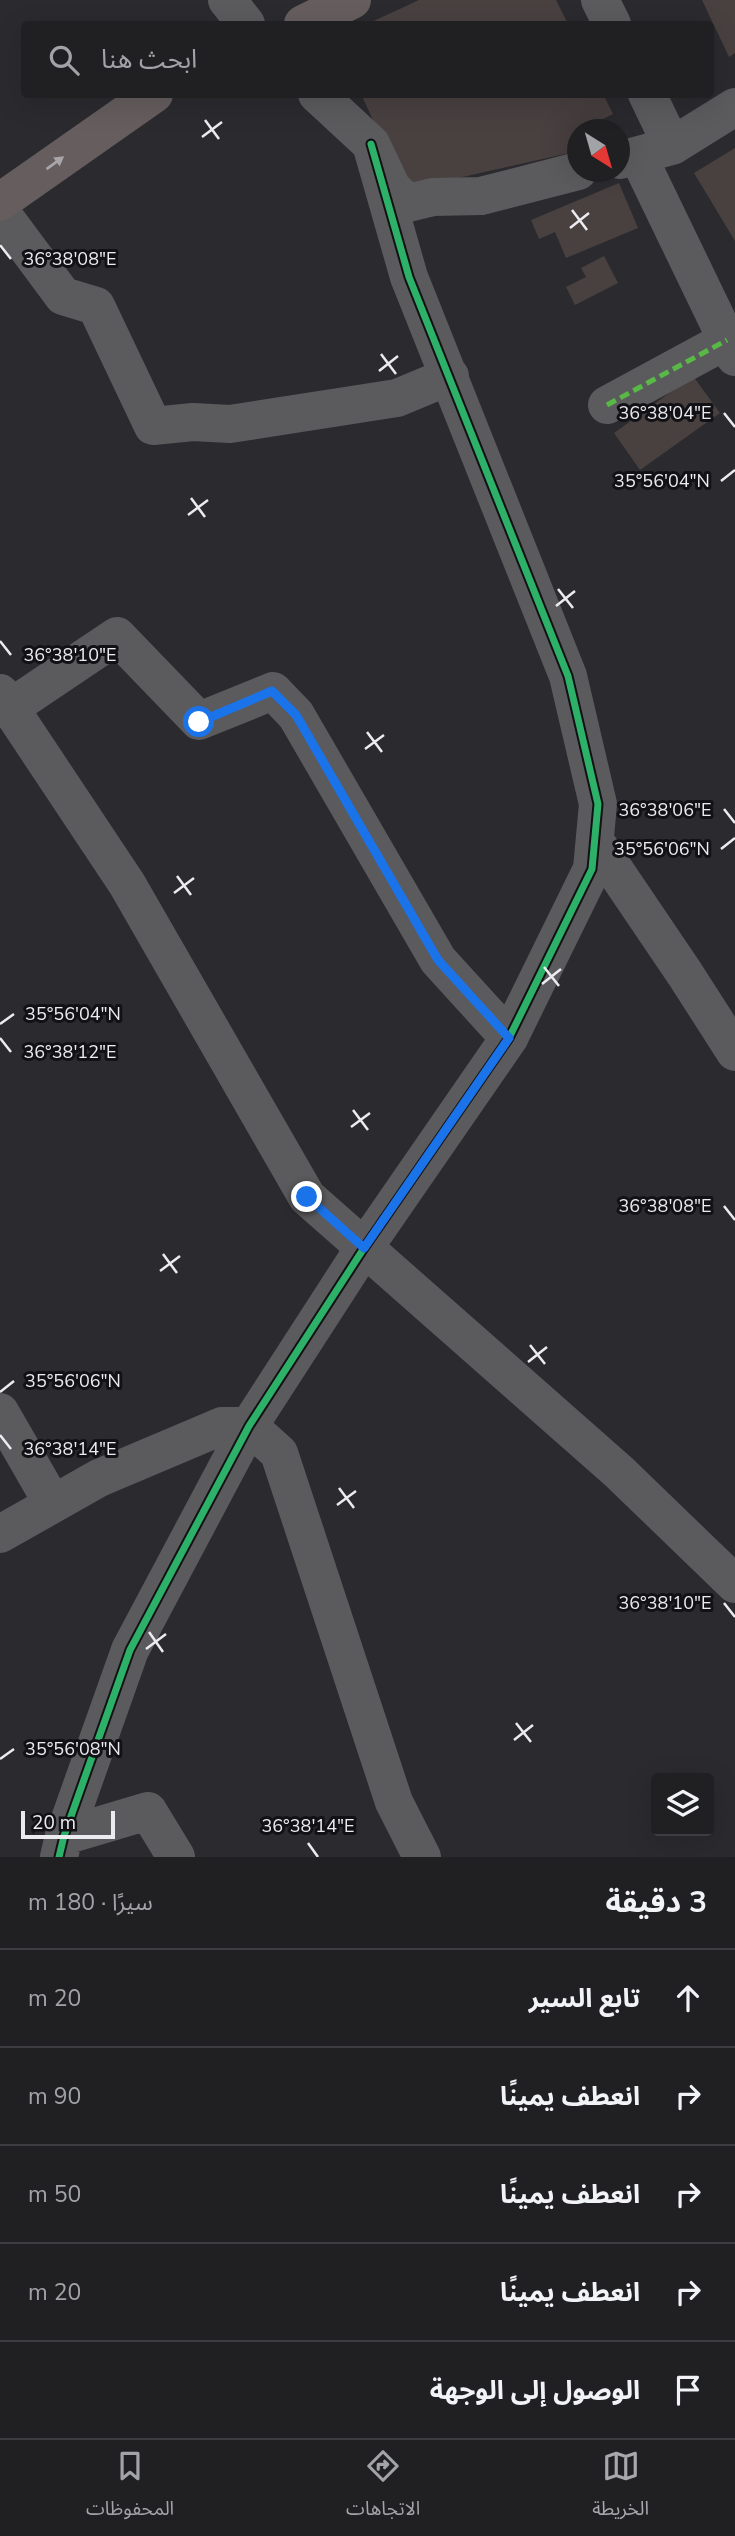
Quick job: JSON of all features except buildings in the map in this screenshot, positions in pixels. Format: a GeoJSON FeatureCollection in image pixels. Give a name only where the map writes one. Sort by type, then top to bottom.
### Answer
{"type":"FeatureCollection","features":[{"type":"Feature","properties":{"kind":"main road"},"geometry":{"type":"LineString","coordinates":[[309,21],[352,0]]}},
{"type":"Feature","properties":{"kind":"main road"},"geometry":{"type":"LineString","coordinates":[[0,202],[147,98]]}},
{"type":"Feature","properties":{"kind":"street"},"geometry":{"type":"LineString","coordinates":[[227,0],[244,21]]}},
{"type":"Feature","properties":{"kind":"street"},"geometry":{"type":"LineString","coordinates":[[600,0],[610,21]]}},
{"type":"Feature","properties":{"kind":"street"},"geometry":{"type":"LineString","coordinates":[[321,98],[370,144],[392,187],[408,203],[433,197],[481,196],[567,174]]}},
{"type":"Feature","properties":{"kind":"street"},"geometry":{"type":"LineString","coordinates":[[607,405],[731,349],[643,154],[647,98]]}},
{"type":"Feature","properties":{"kind":"street"},"geometry":{"type":"LineString","coordinates":[[643,154],[735,107]]}},
{"type":"Feature","properties":{"kind":"street"},"geometry":{"type":"LineString","coordinates":[[62,1846],[130,1650],[249,1426],[364,1248],[509,1038],[592,869],[598,804],[568,676],[409,277],[370,144]]}},
{"type":"Feature","properties":{"kind":"street"},"geometry":{"type":"LineString","coordinates":[[0,211],[63,296],[96,306],[153,426],[193,422],[230,424],[397,398],[450,376]]}},
{"type":"Feature","properties":{"kind":"street"},"geometry":{"type":"LineString","coordinates":[[509,1038],[438,960],[296,715],[272,691],[199,722],[117,636],[5,701],[127,884],[307,1197],[619,1472],[735,1584]]}},
{"type":"Feature","properties":{"kind":"street"},"geometry":{"type":"LineString","coordinates":[[595,841],[735,1052]]}},
{"type":"Feature","properties":{"kind":"street"},"geometry":{"type":"LineString","coordinates":[[0,1412],[53,1504]]}},
{"type":"Feature","properties":{"kind":"street"},"geometry":{"type":"LineString","coordinates":[[0,1534],[99,1478],[222,1426],[249,1426],[279,1452],[394,1802],[422,1857]]}},
{"type":"Feature","properties":{"kind":"street"},"geometry":{"type":"LineString","coordinates":[[62,1846],[148,1811],[176,1857]]}},
{"type":"Feature","properties":{"kind":"marked path"},"geometry":{"type":"LineString","coordinates":[[607,405],[727,340]]}},
{"type":"Feature","properties":{"kind":"cycle path"},"geometry":{"type":"LineString","coordinates":[[59,1857],[130,1650],[249,1426],[364,1248],[509,1038],[592,869],[598,804],[568,676],[409,277],[371,144]]}},
{"type":"Feature","properties":{"kind":"route"},"geometry":{"type":"LineString","coordinates":[[199,722],[272,691],[296,715],[438,960],[509,1038],[364,1248],[307,1197]]}}]}
